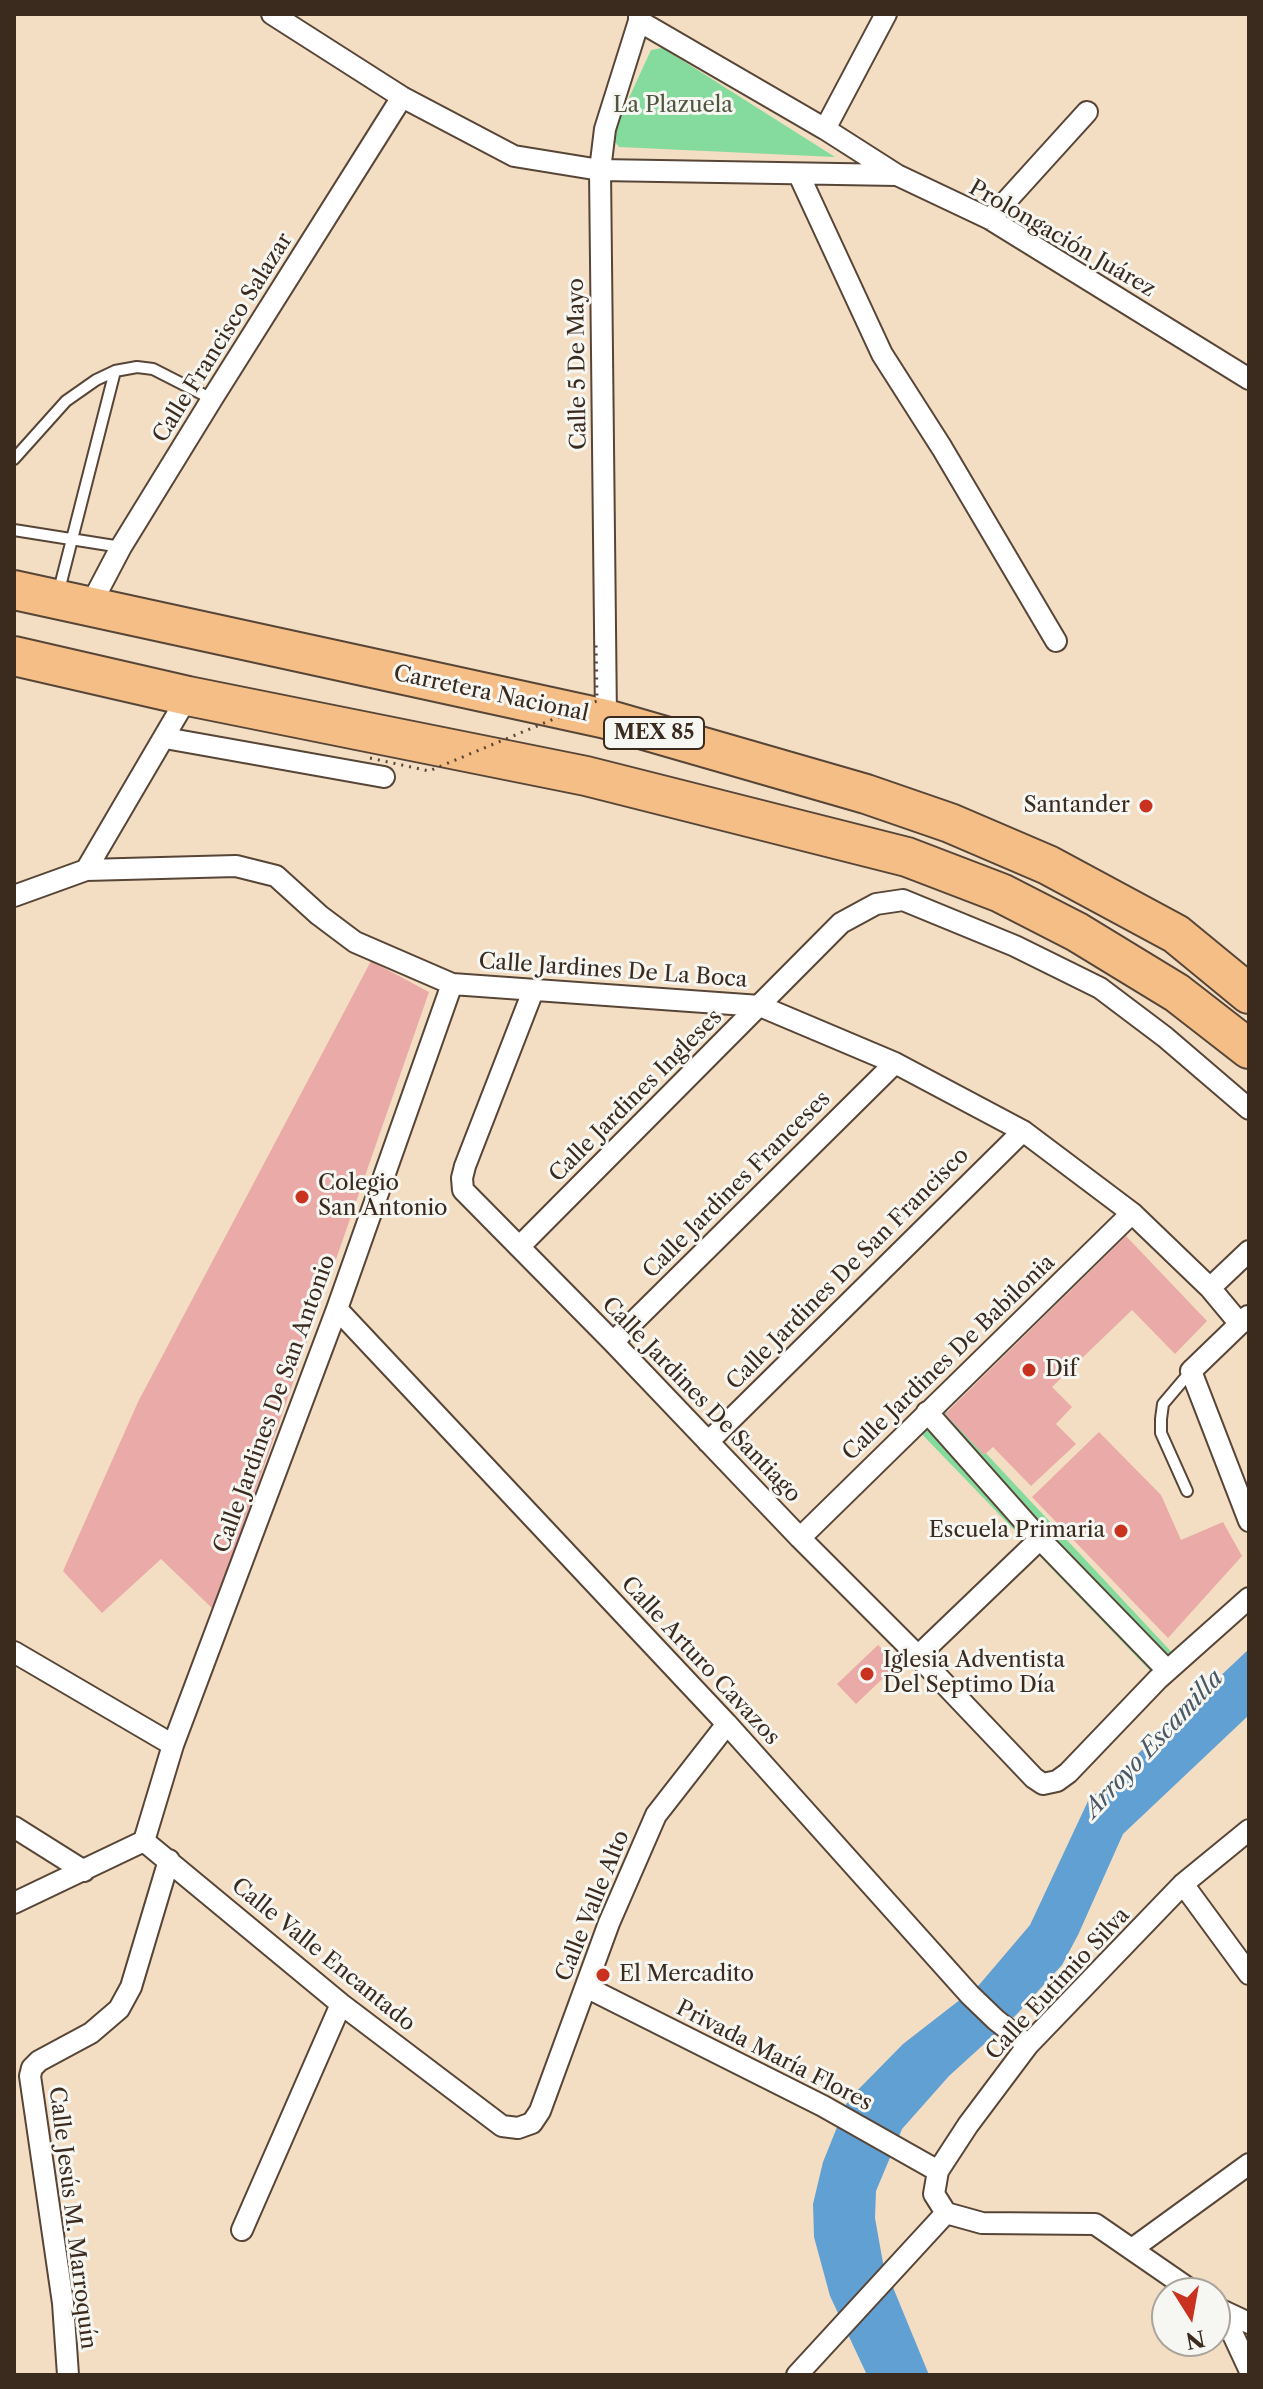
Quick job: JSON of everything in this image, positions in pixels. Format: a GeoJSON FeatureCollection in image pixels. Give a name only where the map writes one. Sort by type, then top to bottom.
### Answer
{"type":"FeatureCollection","features":[{"type":"Feature","properties":{"kind":"highway","name":"Carretera Nacional"},"geometry":{"type":"LineString","coordinates":[[14,590],[606,719],[866,794],[950,823],[1048,865],[1176,934],[1249,994]]}},
{"type":"Feature","properties":{"kind":"highway","name":"MEX 85"},"geometry":{"type":"LineString","coordinates":[[14,656],[188,696],[586,776],[907,857],[1001,893],[1077,932],[1177,993],[1249,1049]]}},
{"type":"Feature","properties":{"kind":"street","name":"Prolongación Juárez"},"geometry":{"type":"LineString","coordinates":[[272,14],[402,97],[514,156],[600,170],[897,175],[990,219],[1249,379]]}},
{"type":"Feature","properties":{"kind":"street"},"geometry":{"type":"LineString","coordinates":[[825,129],[886,14]]}},
{"type":"Feature","properties":{"kind":"street"},"geometry":{"type":"LineString","coordinates":[[639,18],[897,175]]}},
{"type":"Feature","properties":{"kind":"street","name":"Calle 5 De Mayo"},"geometry":{"type":"LineString","coordinates":[[606,719],[600,170],[605,129],[639,18]]}},
{"type":"Feature","properties":{"kind":"street","name":"Calle Francisco Salazar"},"geometry":{"type":"LineString","coordinates":[[73,603],[121,547],[402,97]]}},
{"type":"Feature","properties":{"kind":"street"},"geometry":{"type":"LineString","coordinates":[[990,219],[1087,112]]}},
{"type":"Feature","properties":{"kind":"street"},"geometry":{"type":"LineString","coordinates":[[799,175],[882,354],[942,448],[1056,641]]}},
{"type":"Feature","properties":{"kind":"street"},"geometry":{"type":"LineString","coordinates":[[86,870],[188,696]]}},
{"type":"Feature","properties":{"kind":"street"},"geometry":{"type":"LineString","coordinates":[[165,738],[384,777]]}},
{"type":"Feature","properties":{"kind":"street","name":"Calle Jardines De La Boca"},"geometry":{"type":"LineString","coordinates":[[14,896],[86,870],[236,866],[276,876],[355,942],[452,984],[760,1006],[895,1063],[1023,1131],[1132,1213],[1245,1320]]}},
{"type":"Feature","properties":{"kind":"street","name":"Calle Jardines Ingleses"},"geometry":{"type":"LineString","coordinates":[[519,1247],[841,923],[876,904],[903,900],[1015,946],[1100,988],[1165,1037],[1249,1109]]}},
{"type":"Feature","properties":{"kind":"street","name":"Calle Jardines De San Antonio"},"geometry":{"type":"LineString","coordinates":[[144,1841],[173,1745],[337,1309],[452,984]]}},
{"type":"Feature","properties":{"kind":"street","name":"Calle Jardines De Santiago"},"geometry":{"type":"LineString","coordinates":[[533,991],[462,1178],[463,1190],[469,1198],[613,1342],[1034,1778],[1043,1784],[1057,1781],[1167,1670]]}},
{"type":"Feature","properties":{"kind":"street","name":"Calle Jardines Franceses"},"geometry":{"type":"LineString","coordinates":[[613,1342],[895,1063]]}},
{"type":"Feature","properties":{"kind":"street","name":"Calle Jardines De San Francisco"},"geometry":{"type":"LineString","coordinates":[[708,1442],[1023,1131]]}},
{"type":"Feature","properties":{"kind":"street","name":"Calle Jardines De Babilonia"},"geometry":{"type":"LineString","coordinates":[[800,1538],[1132,1213]]}},
{"type":"Feature","properties":{"kind":"street"},"geometry":{"type":"LineString","coordinates":[[1210,1288],[1249,1251]]}},
{"type":"Feature","properties":{"kind":"street","name":"Calle Arturo Cavazos"},"geometry":{"type":"LineString","coordinates":[[337,1309],[727,1724],[970,1995],[1028,2045]]}},
{"type":"Feature","properties":{"kind":"street"},"geometry":{"type":"LineString","coordinates":[[1245,1320],[1191,1371],[1249,1521]]}},
{"type":"Feature","properties":{"kind":"street"},"geometry":{"type":"LineString","coordinates":[[927,1412],[1040,1539],[1167,1670],[1249,1598]]}},
{"type":"Feature","properties":{"kind":"street"},"geometry":{"type":"LineString","coordinates":[[918,1656],[1040,1539]]}},
{"type":"Feature","properties":{"kind":"street"},"geometry":{"type":"LineString","coordinates":[[14,1652],[173,1745]]}},
{"type":"Feature","properties":{"kind":"street","name":"Calle Valle Alto"},"geometry":{"type":"LineString","coordinates":[[532,2123],[540,2111],[609,1923],[656,1815],[727,1724]]}},
{"type":"Feature","properties":{"kind":"street"},"geometry":{"type":"LineString","coordinates":[[14,1827],[84,1871]]}},
{"type":"Feature","properties":{"kind":"street","name":"Calle Eutimio Silva"},"geometry":{"type":"LineString","coordinates":[[946,2213],[934,2194],[938,2171],[1028,2045],[1183,1884],[1249,1830]]}},
{"type":"Feature","properties":{"kind":"street"},"geometry":{"type":"LineString","coordinates":[[14,1903],[144,1841]]}},
{"type":"Feature","properties":{"kind":"street","name":"Calle Valle Encantado"},"geometry":{"type":"LineString","coordinates":[[144,1841],[341,2004],[502,2126],[518,2128],[532,2123]]}},
{"type":"Feature","properties":{"kind":"street","name":"Calle Jesús M. Marroquín"},"geometry":{"type":"LineString","coordinates":[[68,2375],[63,2303],[30,2085],[32,2068],[39,2061],[91,2033],[119,2009],[131,1987],[169,1860]]}},
{"type":"Feature","properties":{"kind":"street"},"geometry":{"type":"LineString","coordinates":[[1183,1884],[1249,1974]]}},
{"type":"Feature","properties":{"kind":"street","name":"Privada María Flores"},"geometry":{"type":"LineString","coordinates":[[586,1987],[823,2106],[938,2171]]}},
{"type":"Feature","properties":{"kind":"street"},"geometry":{"type":"LineString","coordinates":[[242,2230],[341,2004]]}},
{"type":"Feature","properties":{"kind":"street"},"geometry":{"type":"LineString","coordinates":[[1132,2249],[1249,2164]]}},
{"type":"Feature","properties":{"kind":"street"},"geometry":{"type":"LineString","coordinates":[[797,2375],[946,2213],[982,2223],[1095,2224],[1172,2277]]}},
{"type":"Feature","properties":{"kind":"street"},"geometry":{"type":"LineString","coordinates":[[1231,2333],[1249,2369]]}},
{"type":"Feature","properties":{"kind":"lane"},"geometry":{"type":"LineString","coordinates":[[14,459],[66,401],[115,371],[137,367],[153,369],[212,399]]}},
{"type":"Feature","properties":{"kind":"lane"},"geometry":{"type":"LineString","coordinates":[[73,603],[73,540],[115,371]]}},
{"type":"Feature","properties":{"kind":"lane"},"geometry":{"type":"LineString","coordinates":[[14,530],[121,547]]}},
{"type":"Feature","properties":{"kind":"lane"},"geometry":{"type":"LineString","coordinates":[[1187,1491],[1161,1433],[1161,1419],[1163,1404],[1191,1371]]}},
{"type":"Feature","properties":{"kind":"path"},"geometry":{"type":"LineString","coordinates":[[370,758],[429,771],[597,701],[596,643]]}},
{"type":"Feature","properties":{"kind":"green space","name":"La Plazuela"},"geometry":{"type":"Polygon","coordinates":[[[662,48],[835,157],[619,147],[611,137],[651,50],[662,48]]]}},
{"type":"Feature","properties":{"kind":"green space"},"geometry":{"type":"Polygon","coordinates":[[[938,1402],[1179,1660],[1158,1679],[914,1426],[938,1402]]]}},
{"type":"Feature","properties":{"kind":"water","name":"Arroyo Escamilla"},"geometry":{"type":"Polygon","coordinates":[[[1249,1649],[1249,1715],[1123,1834],[1062,1965],[1016,2015],[949,2076],[902,2129],[876,2191],[875,2218],[883,2263],[929,2375],[867,2375],[830,2296],[814,2237],[813,2204],[823,2162],[848,2100],[903,2044],[979,1985],[1030,1925],[1088,1801],[1249,1649]]]}},
{"type":"Feature","properties":{"kind":"building","name":"Colegio San Antonio"},"geometry":{"type":"Polygon","coordinates":[[[371,961],[429,992],[214,1610],[161,1559],[102,1613],[63,1571],[138,1402],[371,961]]]}},
{"type":"Feature","properties":{"kind":"building","name":"Dif"},"geometry":{"type":"Polygon","coordinates":[[[1126,1236],[1207,1321],[1175,1354],[1132,1310],[1052,1387],[1072,1407],[1056,1424],[1076,1444],[1031,1486],[993,1447],[984,1455],[945,1414],[1126,1236]]]}},
{"type":"Feature","properties":{"kind":"building","name":"Escuela Primaria"},"geometry":{"type":"Polygon","coordinates":[[[1099,1432],[1161,1495],[1181,1540],[1223,1522],[1242,1556],[1168,1638],[1032,1497],[1099,1432]]]}},
{"type":"Feature","properties":{"kind":"building","name":"Iglesia Adventista Del Septimo Día"},"geometry":{"type":"Polygon","coordinates":[[[878,1645],[898,1664],[856,1704],[837,1684],[878,1645]]]}},
{"type":"Feature","properties":{"kind":"place","name":"Santander"},"geometry":{"type":"Point","coordinates":[1146,806]}},
{"type":"Feature","properties":{"kind":"place","name":"Colegio San Antonio"},"geometry":{"type":"Point","coordinates":[302,1197]}},
{"type":"Feature","properties":{"kind":"place","name":"Dif"},"geometry":{"type":"Point","coordinates":[1029,1370]}},
{"type":"Feature","properties":{"kind":"place","name":"Escuela Primaria"},"geometry":{"type":"Point","coordinates":[1121,1531]}},
{"type":"Feature","properties":{"kind":"place","name":"Iglesia Adventista Del Septimo Día"},"geometry":{"type":"Point","coordinates":[867,1674]}},
{"type":"Feature","properties":{"kind":"place","name":"El Mercadito"},"geometry":{"type":"Point","coordinates":[603,1975]}}]}
